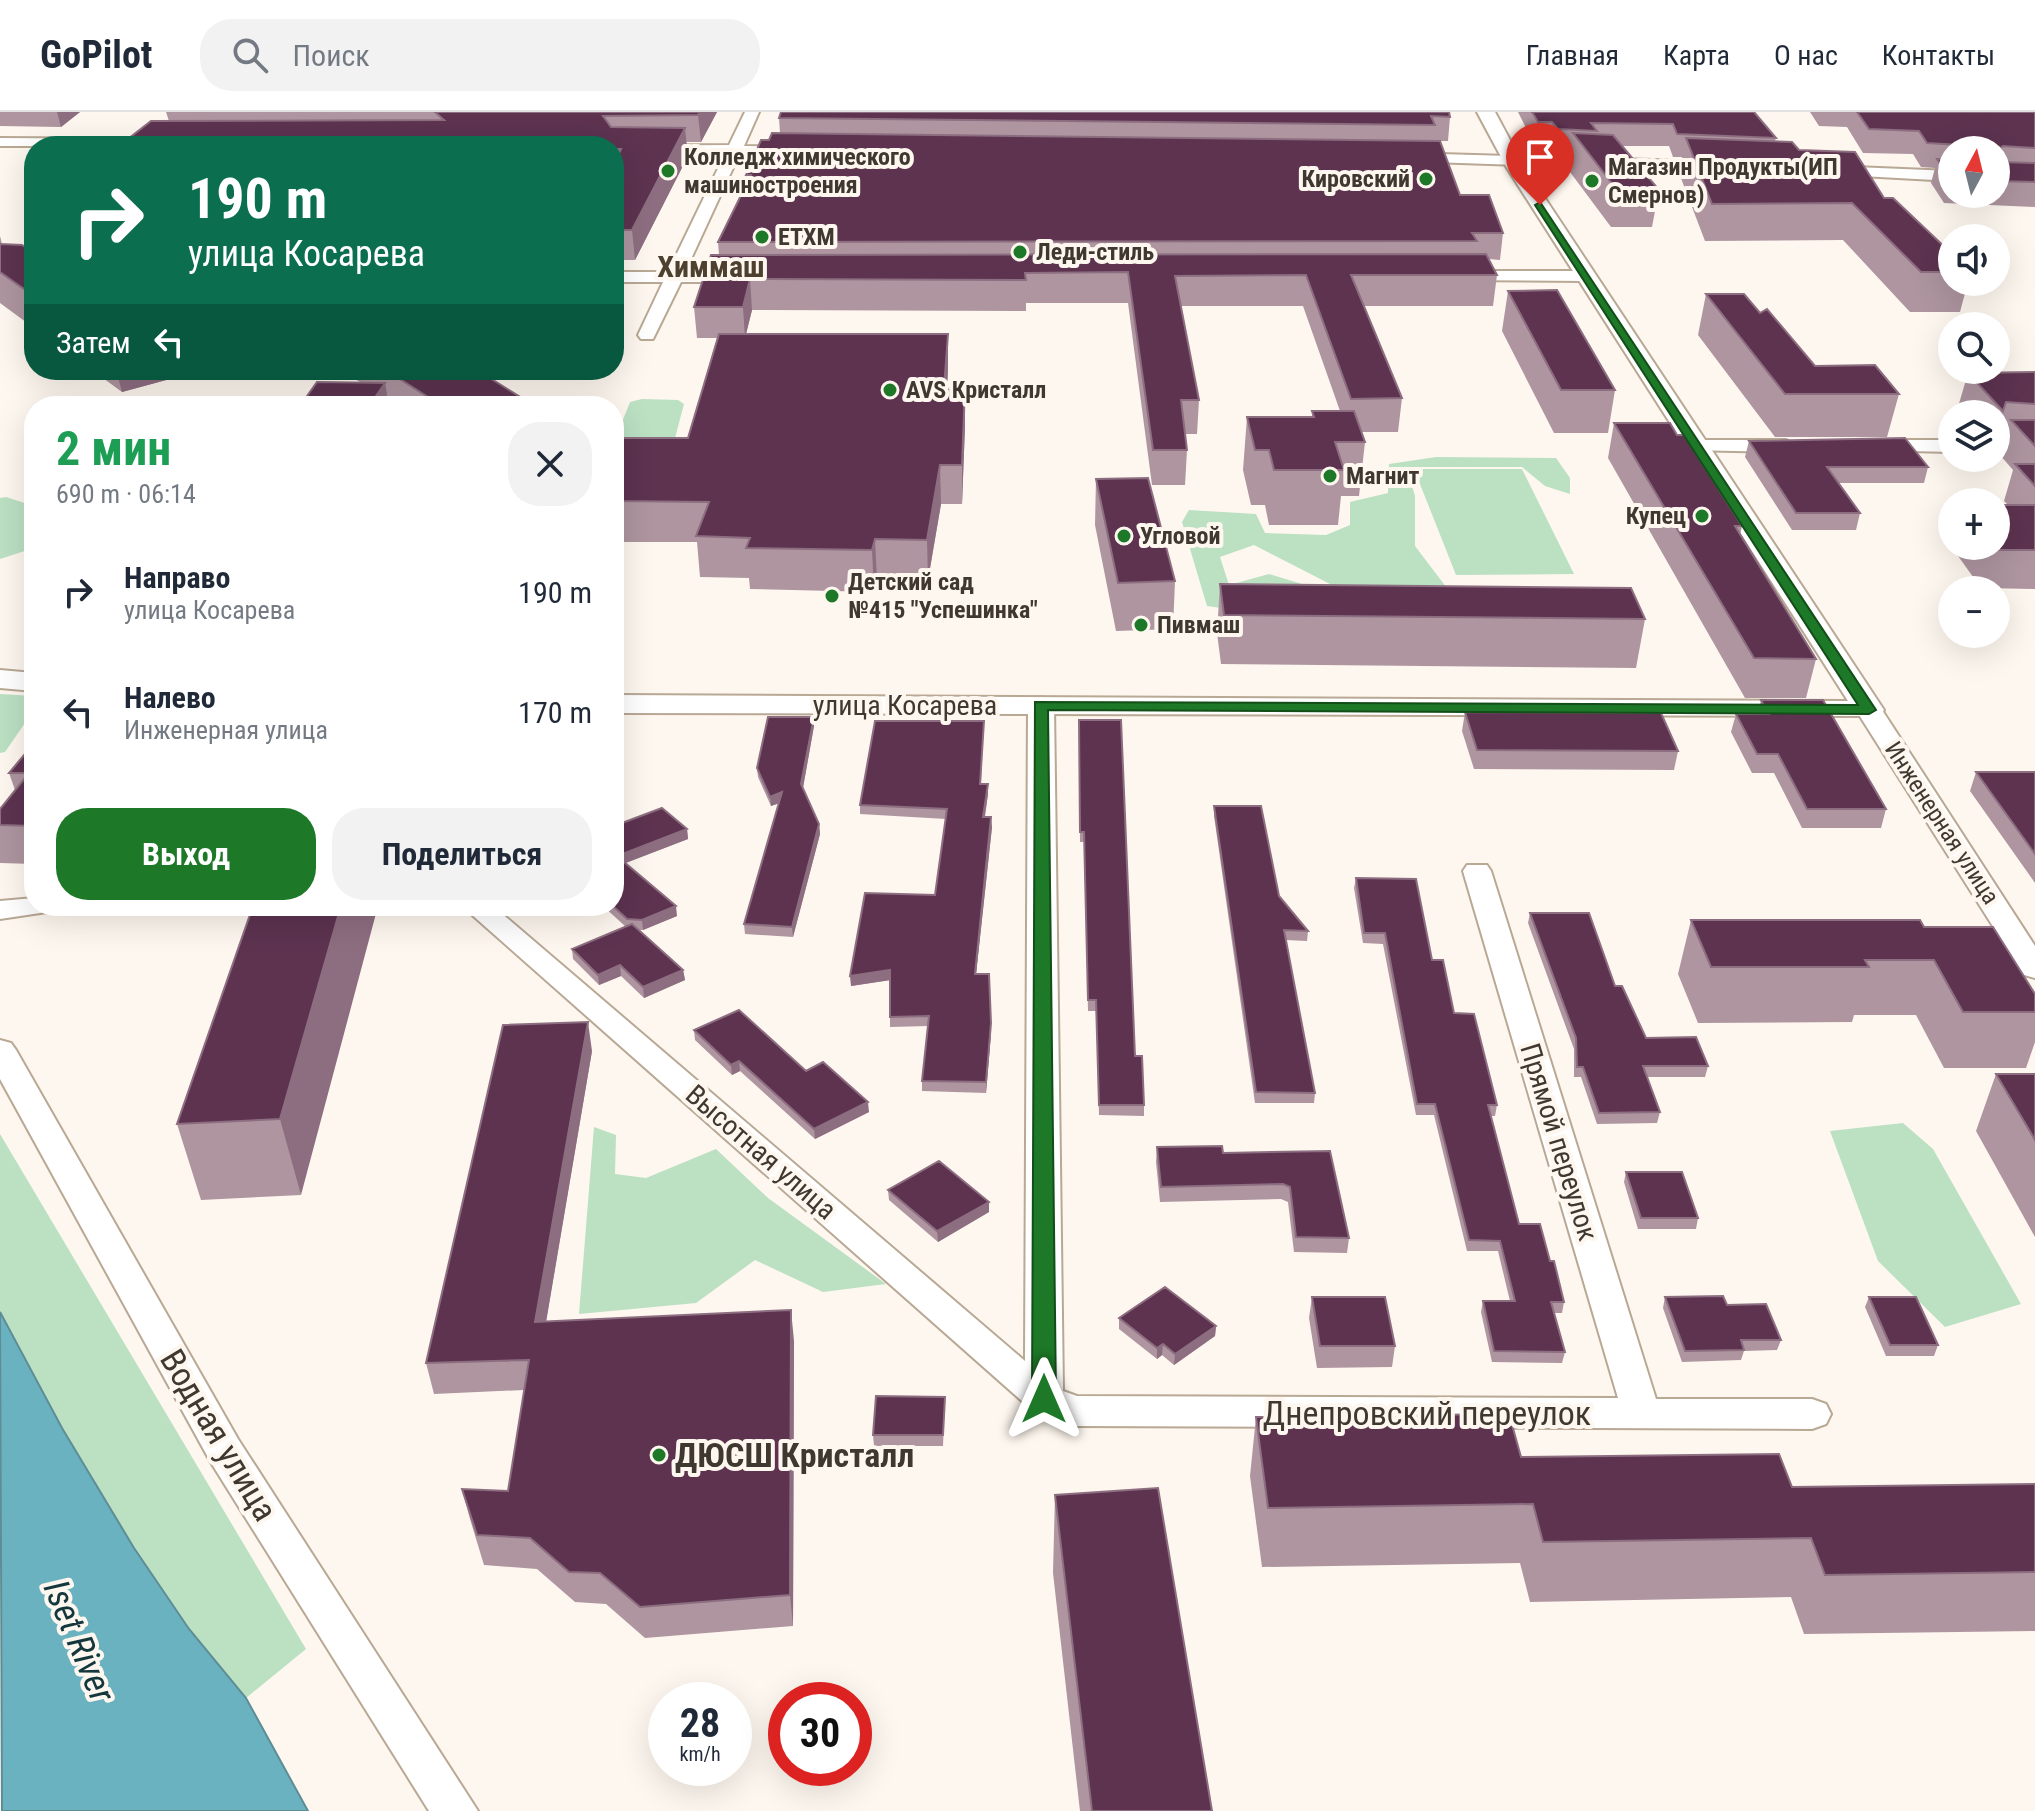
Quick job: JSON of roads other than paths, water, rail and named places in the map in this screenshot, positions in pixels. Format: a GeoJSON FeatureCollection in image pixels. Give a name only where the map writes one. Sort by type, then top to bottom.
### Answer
{"type":"FeatureCollection","features":[{"type":"Feature","properties":{"kind":"street"},"geometry":{"type":"LineString","coordinates":[[647,335],[752,112]]}},
{"type":"Feature","properties":{"kind":"street","name":"Инженерная улица"},"geometry":{"type":"LineString","coordinates":[[1486,112],[1510,158],[1869,710],[2021,926],[2035,969]]}},
{"type":"Feature","properties":{"kind":"street"},"geometry":{"type":"LineString","coordinates":[[0,142],[24,142]]}},
{"type":"Feature","properties":{"kind":"street"},"geometry":{"type":"LineString","coordinates":[[624,148],[810,151]]}},
{"type":"Feature","properties":{"kind":"street"},"geometry":{"type":"LineString","coordinates":[[1396,157],[1510,158],[1742,168]]}},
{"type":"Feature","properties":{"kind":"street"},"geometry":{"type":"LineString","coordinates":[[1818,171],[1938,175]]}},
{"type":"Feature","properties":{"kind":"street"},"geometry":{"type":"LineString","coordinates":[[1435,276],[1586,276]]}},
{"type":"Feature","properties":{"kind":"street"},"geometry":{"type":"LineString","coordinates":[[624,277],[757,277]]}},
{"type":"Feature","properties":{"kind":"street"},"geometry":{"type":"LineString","coordinates":[[1696,446],[1804,446]]}},
{"type":"Feature","properties":{"kind":"street"},"geometry":{"type":"LineString","coordinates":[[1849,446],[1938,446]]}},
{"type":"Feature","properties":{"kind":"street"},"geometry":{"type":"LineString","coordinates":[[2010,446],[2035,446]]}},
{"type":"Feature","properties":{"kind":"street"},"geometry":{"type":"LineString","coordinates":[[0,679],[24,681]]}},
{"type":"Feature","properties":{"kind":"street","name":"улица Косарева"},"geometry":{"type":"LineString","coordinates":[[624,704],[1869,710]]}},
{"type":"Feature","properties":{"kind":"street"},"geometry":{"type":"LineString","coordinates":[[1041,705],[1044,1399]]}},
{"type":"Feature","properties":{"kind":"street","name":"Прямой переулок"},"geometry":{"type":"LineString","coordinates":[[1477,871],[1642,1414]]}},
{"type":"Feature","properties":{"kind":"street"},"geometry":{"type":"LineString","coordinates":[[0,910],[24,907]]}},
{"type":"Feature","properties":{"kind":"street","name":"Высотная улица"},"geometry":{"type":"LineString","coordinates":[[488,916],[1044,1399]]}},
{"type":"Feature","properties":{"kind":"street","name":"Водная улица"},"geometry":{"type":"LineString","coordinates":[[0,1050],[224,1450],[455,1811]]}},
{"type":"Feature","properties":{"kind":"street","name":"Днепровский переулок"},"geometry":{"type":"LineString","coordinates":[[1044,1399],[1074,1411],[1812,1414]]}},
{"type":"Feature","properties":{"kind":"water","name":"Iset River"},"geometry":{"type":"Polygon","coordinates":[[[0,1312],[62,1428],[134,1548],[189,1629],[246,1698],[308,1811],[2,1811],[0,1312]]]}},
{"type":"Feature","properties":{"kind":"place","name":"Колледж химического машиностроения"},"geometry":{"type":"Point","coordinates":[668,171]}},
{"type":"Feature","properties":{"kind":"place","name":"Кировский"},"geometry":{"type":"Point","coordinates":[1426,179]}},
{"type":"Feature","properties":{"kind":"place","name":"Магазин Продукты(ИП Смернов)"},"geometry":{"type":"Point","coordinates":[1592,181]}},
{"type":"Feature","properties":{"kind":"place","name":"ЕТХМ"},"geometry":{"type":"Point","coordinates":[762,237]}},
{"type":"Feature","properties":{"kind":"place","name":"Леди-стиль"},"geometry":{"type":"Point","coordinates":[1020,252]}},
{"type":"Feature","properties":{"kind":"place","name":"AVS Кристалл"},"geometry":{"type":"Point","coordinates":[890,390]}},
{"type":"Feature","properties":{"kind":"place","name":"Магнит"},"geometry":{"type":"Point","coordinates":[1330,476]}},
{"type":"Feature","properties":{"kind":"place","name":"Купец"},"geometry":{"type":"Point","coordinates":[1702,516]}},
{"type":"Feature","properties":{"kind":"place","name":"Угловой"},"geometry":{"type":"Point","coordinates":[1124,536]}},
{"type":"Feature","properties":{"kind":"place","name":"Детский сад №415 \"Успешинка\""},"geometry":{"type":"Point","coordinates":[832,596]}},
{"type":"Feature","properties":{"kind":"place","name":"Пивмаш"},"geometry":{"type":"Point","coordinates":[1141,625]}},
{"type":"Feature","properties":{"kind":"place","name":"ДЮСШ Кристалл"},"geometry":{"type":"Point","coordinates":[659,1455]}},
{"type":"Feature","properties":{"kind":"district","name":"Химмаш"},"geometry":{"type":"Point","coordinates":[711,266]}}]}
